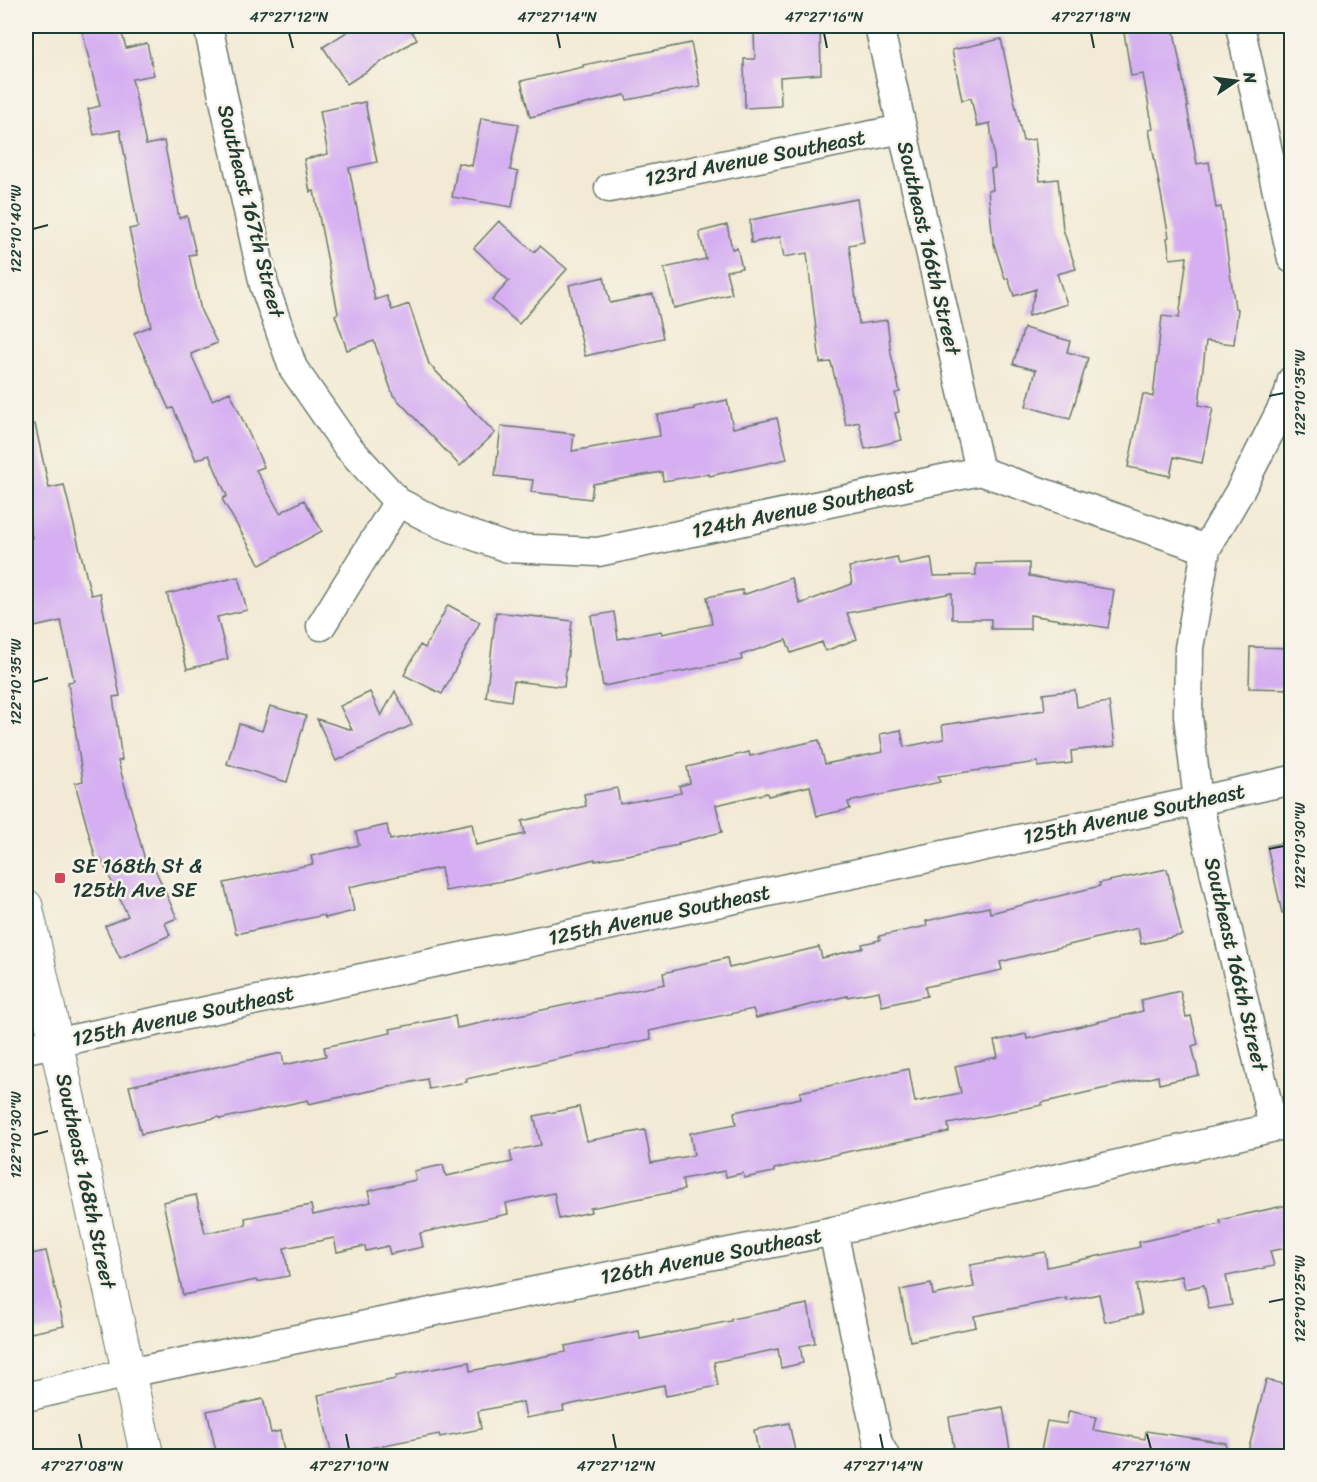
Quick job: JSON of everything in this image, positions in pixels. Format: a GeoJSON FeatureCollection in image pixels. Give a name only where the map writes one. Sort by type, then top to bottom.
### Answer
{"type":"FeatureCollection","features":[{"type":"Feature","properties":{"kind":"street","name":"Southeast 167th Street"},"geometry":{"type":"LineString","coordinates":[[208,26],[264,285],[293,368],[347,446],[398,502]]}},
{"type":"Feature","properties":{"kind":"street","name":"Southeast 166th Street"},"geometry":{"type":"LineString","coordinates":[[879,26],[980,471]]}},
{"type":"Feature","properties":{"kind":"street"},"geometry":{"type":"LineString","coordinates":[[1240,26],[1292,259]]}},
{"type":"Feature","properties":{"kind":"street","name":"123rd Avenue Southeast"},"geometry":{"type":"LineString","coordinates":[[609,188],[902,129]]}},
{"type":"Feature","properties":{"kind":"street"},"geometry":{"type":"LineString","coordinates":[[980,471],[1206,549],[1241,489],[1288,396],[1292,380]]}},
{"type":"Feature","properties":{"kind":"street","name":"124th Avenue Southeast"},"geometry":{"type":"LineString","coordinates":[[398,502],[441,524],[508,548],[597,552],[980,471]]}},
{"type":"Feature","properties":{"kind":"street"},"geometry":{"type":"LineString","coordinates":[[321,626],[398,502]]}},
{"type":"Feature","properties":{"kind":"street","name":"Southeast 166th Street"},"geometry":{"type":"LineString","coordinates":[[1206,549],[1189,648],[1188,716],[1198,801],[1282,1125]]}},
{"type":"Feature","properties":{"kind":"street","name":"125th Avenue Southeast"},"geometry":{"type":"LineString","coordinates":[[26,1049],[1292,780]]}},
{"type":"Feature","properties":{"kind":"street","name":"Southeast 168th Street"},"geometry":{"type":"LineString","coordinates":[[26,906],[147,1456]]}},
{"type":"Feature","properties":{"kind":"street","name":"126th Avenue Southeast"},"geometry":{"type":"LineString","coordinates":[[26,1397],[128,1373],[833,1231],[1282,1125]]}},
{"type":"Feature","properties":{"kind":"street"},"geometry":{"type":"LineString","coordinates":[[833,1231],[878,1443],[885,1456]]}},
{"type":"Feature","properties":{"kind":"building"},"geometry":{"type":"Polygon","coordinates":[[[81,26],[120,26],[126,48],[147,43],[154,75],[132,79],[146,145],[164,141],[179,218],[187,216],[196,254],[189,255],[201,311],[217,343],[191,354],[212,400],[230,392],[264,467],[256,470],[280,513],[304,500],[322,531],[260,565],[222,499],[227,496],[209,455],[196,460],[173,408],[169,409],[134,333],[151,326],[129,229],[138,227],[120,130],[94,135],[88,109],[100,106],[81,26]]]}},
{"type":"Feature","properties":{"kind":"building"},"geometry":{"type":"Polygon","coordinates":[[[356,26],[408,26],[417,39],[347,84],[323,47],[356,26]]]}},
{"type":"Feature","properties":{"kind":"building"},"geometry":{"type":"Polygon","coordinates":[[[1123,26],[1173,26],[1197,164],[1209,162],[1216,208],[1221,207],[1235,308],[1238,309],[1234,344],[1206,341],[1199,405],[1213,408],[1202,463],[1174,457],[1170,476],[1128,467],[1143,394],[1153,397],[1162,316],[1179,318],[1187,257],[1170,259],[1167,238],[1169,237],[1149,130],[1153,129],[1143,74],[1131,76],[1123,26]]]}},
{"type":"Feature","properties":{"kind":"building"},"geometry":{"type":"Polygon","coordinates":[[[820,28],[821,74],[780,77],[781,106],[745,108],[744,59],[755,59],[754,32],[820,28]]]}},
{"type":"Feature","properties":{"kind":"building"},"geometry":{"type":"Polygon","coordinates":[[[1001,39],[1023,141],[1035,139],[1040,181],[1058,179],[1063,229],[1076,269],[1057,274],[1067,304],[1028,316],[1036,289],[1014,296],[1008,278],[1005,279],[993,241],[988,190],[993,190],[991,169],[995,168],[990,123],[977,126],[971,98],[962,100],[952,50],[1001,39]]]}},
{"type":"Feature","properties":{"kind":"building"},"geometry":{"type":"Polygon","coordinates":[[[691,43],[700,86],[627,100],[625,95],[530,117],[521,81],[583,67],[583,65],[691,43]]]}},
{"type":"Feature","properties":{"kind":"building"},"geometry":{"type":"Polygon","coordinates":[[[365,102],[377,162],[349,168],[375,300],[387,296],[392,310],[409,304],[429,364],[495,433],[460,466],[393,395],[374,341],[347,350],[335,315],[338,313],[314,191],[310,192],[304,159],[328,154],[320,111],[365,102]]]}},
{"type":"Feature","properties":{"kind":"building"},"geometry":{"type":"Polygon","coordinates":[[[481,118],[519,124],[510,170],[518,172],[512,207],[452,197],[458,163],[472,166],[481,118]]]}},
{"type":"Feature","properties":{"kind":"building"},"geometry":{"type":"Polygon","coordinates":[[[857,199],[864,242],[849,245],[859,324],[887,320],[891,354],[900,392],[895,393],[899,412],[895,413],[902,440],[865,449],[859,422],[846,425],[831,362],[820,363],[807,253],[784,257],[780,237],[751,243],[750,220],[857,199]]]}},
{"type":"Feature","properties":{"kind":"building"},"geometry":{"type":"Polygon","coordinates":[[[499,221],[534,252],[540,246],[567,269],[519,324],[492,300],[509,281],[474,248],[499,221]]]}},
{"type":"Feature","properties":{"kind":"building"},"geometry":{"type":"Polygon","coordinates":[[[727,225],[732,249],[737,248],[742,268],[726,271],[732,294],[674,308],[664,268],[706,259],[699,232],[727,225]]]}},
{"type":"Feature","properties":{"kind":"building"},"geometry":{"type":"Polygon","coordinates":[[[604,277],[610,303],[653,294],[663,338],[585,356],[569,285],[604,277]]]}},
{"type":"Feature","properties":{"kind":"building"},"geometry":{"type":"Polygon","coordinates":[[[1024,328],[1070,341],[1067,352],[1088,358],[1070,419],[1026,406],[1036,370],[1013,364],[1024,328]]]}},
{"type":"Feature","properties":{"kind":"building"},"geometry":{"type":"Polygon","coordinates":[[[727,400],[733,428],[777,418],[787,459],[709,476],[709,474],[663,481],[662,472],[593,484],[591,499],[531,492],[533,480],[495,476],[501,426],[574,434],[572,451],[660,436],[657,415],[694,409],[694,407],[727,400]]]}},
{"type":"Feature","properties":{"kind":"building"},"geometry":{"type":"Polygon","coordinates":[[[35,424],[49,488],[64,485],[91,595],[100,593],[120,696],[113,697],[122,760],[118,761],[145,860],[150,858],[177,918],[165,923],[170,935],[120,958],[105,926],[128,916],[101,859],[96,860],[75,783],[83,781],[68,682],[74,681],[61,621],[34,627],[26,596],[32,594],[26,565],[26,539],[32,538],[26,508],[26,425],[35,424]]]}},
{"type":"Feature","properties":{"kind":"building"},"geometry":{"type":"Polygon","coordinates":[[[897,557],[899,564],[931,558],[934,576],[976,575],[976,564],[1029,563],[1029,576],[1114,590],[1108,628],[1030,615],[1030,629],[991,629],[991,619],[952,619],[952,593],[847,613],[857,639],[825,651],[822,642],[791,653],[786,640],[741,655],[742,660],[603,686],[591,616],[614,612],[618,639],[661,631],[662,634],[712,624],[707,597],[742,590],[743,595],[791,578],[800,604],[852,584],[849,567],[897,557]]]}},
{"type":"Feature","properties":{"kind":"building"},"geometry":{"type":"Polygon","coordinates":[[[238,577],[247,610],[217,617],[228,659],[187,669],[167,594],[238,577]]]}},
{"type":"Feature","properties":{"kind":"building"},"geometry":{"type":"Polygon","coordinates":[[[448,605],[480,622],[442,694],[404,675],[420,645],[425,648],[448,605]]]}},
{"type":"Feature","properties":{"kind":"building"},"geometry":{"type":"Polygon","coordinates":[[[496,612],[572,621],[564,687],[514,681],[511,701],[486,697],[496,612]]]}},
{"type":"Feature","properties":{"kind":"building"},"geometry":{"type":"Polygon","coordinates":[[[1250,647],[1292,648],[1292,689],[1249,688],[1250,647]]]}},
{"type":"Feature","properties":{"kind":"building"},"geometry":{"type":"Polygon","coordinates":[[[1075,690],[1077,707],[1109,702],[1115,746],[1071,751],[1072,763],[1038,767],[1038,762],[938,776],[940,782],[848,802],[850,809],[817,816],[810,786],[768,796],[767,793],[716,805],[722,832],[678,843],[679,845],[595,861],[595,859],[509,880],[445,891],[441,868],[398,876],[349,887],[354,911],[325,918],[324,915],[236,934],[224,883],[313,864],[311,856],[359,845],[356,832],[387,825],[390,840],[472,823],[476,845],[525,834],[522,821],[586,806],[584,794],[617,788],[620,804],[681,793],[679,786],[690,783],[687,767],[749,752],[750,756],[819,740],[825,764],[883,752],[880,734],[901,730],[904,747],[944,739],[942,725],[1045,710],[1043,694],[1075,690]]]}},
{"type":"Feature","properties":{"kind":"building"},"geometry":{"type":"Polygon","coordinates":[[[395,691],[412,725],[336,761],[317,719],[352,730],[340,706],[370,692],[381,716],[395,691]]]}},
{"type":"Feature","properties":{"kind":"building"},"geometry":{"type":"Polygon","coordinates":[[[270,706],[306,716],[287,782],[227,764],[239,724],[262,731],[270,706]]]}},
{"type":"Feature","properties":{"kind":"building"},"geometry":{"type":"Polygon","coordinates":[[[1292,841],[1292,912],[1282,913],[1267,846],[1292,841]]]}},
{"type":"Feature","properties":{"kind":"building"},"geometry":{"type":"Polygon","coordinates":[[[1167,869],[1182,935],[1141,944],[1138,928],[1000,962],[1002,970],[925,987],[927,996],[882,1006],[879,991],[847,996],[756,1018],[753,1009],[649,1031],[651,1039],[466,1079],[467,1082],[429,1089],[427,1079],[308,1104],[308,1100],[141,1134],[129,1086],[282,1053],[284,1065],[326,1056],[324,1047],[391,1033],[390,1029],[455,1016],[457,1028],[665,984],[663,973],[727,958],[729,968],[819,947],[822,958],[863,948],[862,944],[880,940],[879,936],[927,926],[926,921],[989,907],[990,913],[1100,886],[1099,883],[1167,869]]]}},
{"type":"Feature","properties":{"kind":"building"},"geometry":{"type":"Polygon","coordinates":[[[1180,991],[1186,1017],[1191,1016],[1198,1044],[1192,1046],[1199,1075],[1159,1084],[1158,1076],[1041,1103],[1042,1105],[948,1124],[949,1132],[855,1150],[774,1169],[774,1172],[744,1178],[743,1173],[726,1177],[725,1171],[682,1179],[684,1190],[590,1208],[591,1212],[559,1219],[554,1193],[506,1203],[508,1214],[420,1233],[423,1247],[390,1254],[388,1246],[366,1251],[365,1246],[337,1252],[334,1238],[284,1248],[289,1276],[257,1282],[256,1280],[183,1295],[163,1202],[196,1195],[205,1233],[246,1225],[245,1218],[311,1205],[313,1215],[371,1202],[368,1191],[416,1180],[414,1171],[443,1165],[446,1176],[512,1162],[510,1151],[541,1145],[534,1116],[579,1107],[587,1141],[645,1130],[651,1163],[694,1155],[690,1133],[736,1124],[734,1112],[801,1098],[800,1092],[909,1069],[915,1102],[961,1093],[955,1066],[998,1057],[994,1041],[1026,1034],[1027,1039],[1143,1011],[1141,1000],[1180,991]]]}},
{"type":"Feature","properties":{"kind":"building"},"geometry":{"type":"Polygon","coordinates":[[[1292,1204],[1292,1247],[1270,1251],[1274,1266],[1226,1276],[1232,1305],[1209,1309],[1204,1285],[1185,1289],[1182,1276],[1136,1285],[1142,1314],[1105,1322],[1099,1294],[974,1316],[976,1327],[910,1341],[900,1290],[931,1284],[933,1295],[974,1287],[970,1265],[1045,1252],[1047,1267],[1140,1247],[1139,1242],[1221,1224],[1220,1220],[1292,1204]]]}},
{"type":"Feature","properties":{"kind":"building"},"geometry":{"type":"Polygon","coordinates":[[[46,1251],[64,1326],[26,1334],[26,1255],[46,1251]]]}},
{"type":"Feature","properties":{"kind":"building"},"geometry":{"type":"Polygon","coordinates":[[[808,1304],[815,1343],[800,1346],[803,1363],[781,1368],[778,1349],[714,1362],[718,1386],[666,1396],[664,1385],[563,1406],[564,1411],[526,1418],[523,1402],[478,1411],[481,1429],[440,1437],[439,1434],[369,1448],[371,1456],[332,1456],[318,1395],[396,1379],[396,1376],[469,1362],[470,1371],[566,1352],[565,1346],[639,1331],[640,1339],[808,1304]]]}},
{"type":"Feature","properties":{"kind":"building"},"geometry":{"type":"Polygon","coordinates":[[[1266,1380],[1292,1386],[1292,1456],[1247,1456],[1266,1380]]]}},
{"type":"Feature","properties":{"kind":"building"},"geometry":{"type":"Polygon","coordinates":[[[263,1399],[271,1433],[280,1431],[285,1456],[217,1456],[207,1411],[263,1399]]]}},
{"type":"Feature","properties":{"kind":"building"},"geometry":{"type":"Polygon","coordinates":[[[1003,1407],[1011,1456],[972,1456],[971,1452],[955,1455],[949,1417],[1003,1407]]]}},
{"type":"Feature","properties":{"kind":"building"},"geometry":{"type":"Polygon","coordinates":[[[1069,1411],[1096,1417],[1093,1430],[1145,1439],[1146,1431],[1226,1443],[1225,1456],[1040,1456],[1047,1421],[1066,1424],[1069,1411]]]}},
{"type":"Feature","properties":{"kind":"building"},"geometry":{"type":"Polygon","coordinates":[[[789,1423],[796,1456],[759,1456],[754,1430],[789,1423]]]}},
{"type":"Feature","properties":{"kind":"place","name":"SE 168th St & 125th Ave SE"},"geometry":{"type":"Point","coordinates":[60,878]}}]}
